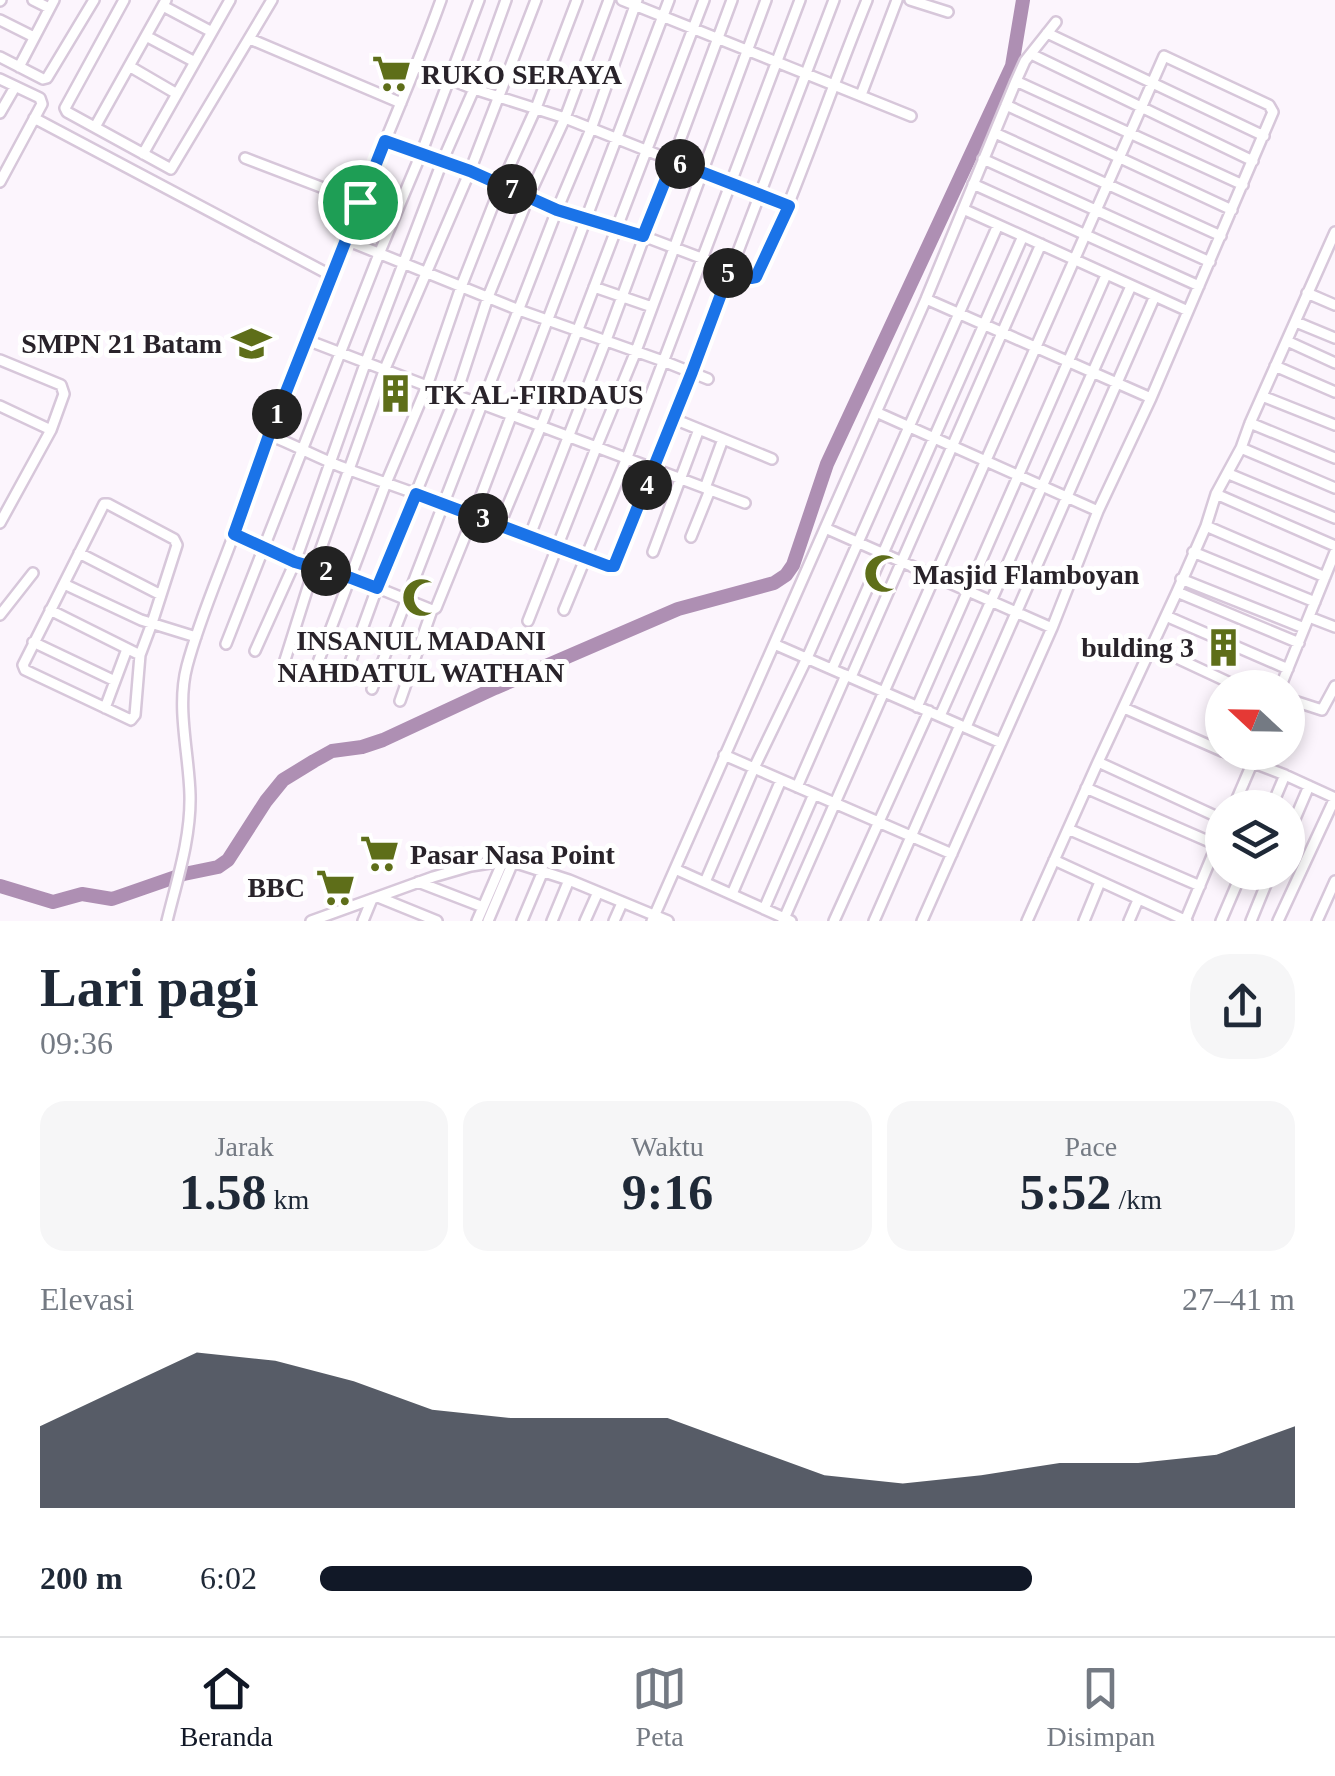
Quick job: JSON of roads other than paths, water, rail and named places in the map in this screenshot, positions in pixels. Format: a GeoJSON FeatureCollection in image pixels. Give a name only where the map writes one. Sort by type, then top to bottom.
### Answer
{"type":"FeatureCollection","features":[{"type":"Feature","properties":{"kind":"street"},"geometry":{"type":"LineString","coordinates":[[19,67],[52,4],[34,0]]}},
{"type":"Feature","properties":{"kind":"street"},"geometry":{"type":"LineString","coordinates":[[0,57],[46,78],[94,0]]}},
{"type":"Feature","properties":{"kind":"street"},"geometry":{"type":"LineString","coordinates":[[124,0],[66,104],[67,112],[170,169],[272,0]]}},
{"type":"Feature","properties":{"kind":"street"},"geometry":{"type":"LineString","coordinates":[[143,154],[229,0]]}},
{"type":"Feature","properties":{"kind":"street"},"geometry":{"type":"LineString","coordinates":[[167,921],[187,837],[190,796],[185,672],[269,435],[441,0]]}},
{"type":"Feature","properties":{"kind":"street"},"geometry":{"type":"LineString","coordinates":[[226,644],[479,0]]}},
{"type":"Feature","properties":{"kind":"street"},"geometry":{"type":"LineString","coordinates":[[255,652],[295,562],[328,462],[506,0]]}},
{"type":"Feature","properties":{"kind":"street"},"geometry":{"type":"LineString","coordinates":[[285,660],[384,371],[470,171],[536,0]]}},
{"type":"Feature","properties":{"kind":"street"},"geometry":{"type":"LineString","coordinates":[[317,666],[427,386],[461,287],[577,0]]}},
{"type":"Feature","properties":{"kind":"street"},"geometry":{"type":"LineString","coordinates":[[344,679],[456,395],[488,297],[565,118],[609,0]]}},
{"type":"Feature","properties":{"kind":"street"},"geometry":{"type":"LineString","coordinates":[[622,0],[637,2],[911,116]]}},
{"type":"Feature","properties":{"kind":"street"},"geometry":{"type":"LineString","coordinates":[[400,701],[669,0]]}},
{"type":"Feature","properties":{"kind":"street"},"geometry":{"type":"LineString","coordinates":[[500,524],[704,0]]}},
{"type":"Feature","properties":{"kind":"street"},"geometry":{"type":"LineString","coordinates":[[530,535],[732,0]]}},
{"type":"Feature","properties":{"kind":"street"},"geometry":{"type":"LineString","coordinates":[[528,621],[636,351],[766,0]]}},
{"type":"Feature","properties":{"kind":"street"},"geometry":{"type":"LineString","coordinates":[[564,610],[626,460],[800,0]]}},
{"type":"Feature","properties":{"kind":"street"},"geometry":{"type":"LineString","coordinates":[[269,435],[348,470],[608,566],[617,563],[834,0]]}},
{"type":"Feature","properties":{"kind":"street"},"geometry":{"type":"LineString","coordinates":[[385,141],[470,171],[557,210],[756,277],[789,206],[867,0]]}},
{"type":"Feature","properties":{"kind":"street"},"geometry":{"type":"LineString","coordinates":[[861,95],[896,0]]}},
{"type":"Feature","properties":{"kind":"street"},"geometry":{"type":"LineString","coordinates":[[910,0],[948,12]]}},
{"type":"Feature","properties":{"kind":"street"},"geometry":{"type":"LineString","coordinates":[[372,688],[637,2]]}},
{"type":"Feature","properties":{"kind":"street"},"geometry":{"type":"LineString","coordinates":[[95,127],[165,3],[212,32]]}},
{"type":"Feature","properties":{"kind":"street"},"geometry":{"type":"LineString","coordinates":[[0,20],[34,38]]}},
{"type":"Feature","properties":{"kind":"street"},"geometry":{"type":"LineString","coordinates":[[653,918],[926,299],[1016,81],[1056,22]]}},
{"type":"Feature","properties":{"kind":"street"},"geometry":{"type":"LineString","coordinates":[[1046,33],[1264,136]]}},
{"type":"Feature","properties":{"kind":"street"},"geometry":{"type":"LineString","coordinates":[[146,36],[195,62]]}},
{"type":"Feature","properties":{"kind":"street"},"geometry":{"type":"LineString","coordinates":[[250,39],[401,103]]}},
{"type":"Feature","properties":{"kind":"street"},"geometry":{"type":"LineString","coordinates":[[1031,54],[1254,161]]}},
{"type":"Feature","properties":{"kind":"street"},"geometry":{"type":"LineString","coordinates":[[674,868],[786,920],[1164,56],[1272,108],[1254,161],[922,921]]}},
{"type":"Feature","properties":{"kind":"street"},"geometry":{"type":"LineString","coordinates":[[129,66],[177,94]]}},
{"type":"Feature","properties":{"kind":"street"},"geometry":{"type":"LineString","coordinates":[[417,66],[565,118],[789,206]]}},
{"type":"Feature","properties":{"kind":"street"},"geometry":{"type":"LineString","coordinates":[[0,79],[41,100],[42,106],[0,182]]}},
{"type":"Feature","properties":{"kind":"street"},"geometry":{"type":"LineString","coordinates":[[1016,81],[1243,185]]}},
{"type":"Feature","properties":{"kind":"street"},"geometry":{"type":"LineString","coordinates":[[0,113],[16,87]]}},
{"type":"Feature","properties":{"kind":"street"},"geometry":{"type":"LineString","coordinates":[[1006,106],[1232,210]]}},
{"type":"Feature","properties":{"kind":"street"},"geometry":{"type":"LineString","coordinates":[[34,118],[332,276]]}},
{"type":"Feature","properties":{"kind":"street"},"geometry":{"type":"LineString","coordinates":[[994,133],[1221,236]]}},
{"type":"Feature","properties":{"kind":"street"},"geometry":{"type":"LineString","coordinates":[[245,158],[360,202]]}},
{"type":"Feature","properties":{"kind":"street"},"geometry":{"type":"LineString","coordinates":[[984,158],[1210,262]]}},
{"type":"Feature","properties":{"kind":"street"},"geometry":{"type":"LineString","coordinates":[[973,184],[1199,286]]}},
{"type":"Feature","properties":{"kind":"street"},"geometry":{"type":"LineString","coordinates":[[963,209],[1188,311]]}},
{"type":"Feature","properties":{"kind":"street"},"geometry":{"type":"LineString","coordinates":[[705,882],[998,225]]}},
{"type":"Feature","properties":{"kind":"street"},"geometry":{"type":"LineString","coordinates":[[832,669],[1023,236]]}},
{"type":"Feature","properties":{"kind":"street"},"geometry":{"type":"LineString","coordinates":[[1027,921],[1178,592],[1216,494],[1241,448],[1334,236]]}},
{"type":"Feature","properties":{"kind":"street"},"geometry":{"type":"LineString","coordinates":[[346,240],[519,310],[708,379]]}},
{"type":"Feature","properties":{"kind":"street"},"geometry":{"type":"LineString","coordinates":[[797,787],[1041,244]]}},
{"type":"Feature","properties":{"kind":"street"},"geometry":{"type":"LineString","coordinates":[[1322,261],[1335,266]]}},
{"type":"Feature","properties":{"kind":"street"},"geometry":{"type":"LineString","coordinates":[[917,707],[1106,275]]}},
{"type":"Feature","properties":{"kind":"street"},"geometry":{"type":"LineString","coordinates":[[940,716],[1130,286]]}},
{"type":"Feature","properties":{"kind":"street"},"geometry":{"type":"LineString","coordinates":[[594,287],[652,306]]}},
{"type":"Feature","properties":{"kind":"street"},"geometry":{"type":"LineString","coordinates":[[1308,293],[1335,305]]}},
{"type":"Feature","properties":{"kind":"street"},"geometry":{"type":"LineString","coordinates":[[874,921],[1155,296]]}},
{"type":"Feature","properties":{"kind":"street"},"geometry":{"type":"LineString","coordinates":[[926,299],[1151,398]]}},
{"type":"Feature","properties":{"kind":"street"},"geometry":{"type":"LineString","coordinates":[[1296,322],[1335,338]]}},
{"type":"Feature","properties":{"kind":"street"},"geometry":{"type":"LineString","coordinates":[[307,340],[745,503]]}},
{"type":"Feature","properties":{"kind":"street"},"geometry":{"type":"LineString","coordinates":[[1286,341],[1335,363]]}},
{"type":"Feature","properties":{"kind":"street"},"geometry":{"type":"LineString","coordinates":[[0,360],[63,388],[64,394],[51,430],[0,523]]}},
{"type":"Feature","properties":{"kind":"street"},"geometry":{"type":"LineString","coordinates":[[1276,366],[1335,392]]}},
{"type":"Feature","properties":{"kind":"street"},"geometry":{"type":"LineString","coordinates":[[1262,396],[1335,425]]}},
{"type":"Feature","properties":{"kind":"street"},"geometry":{"type":"LineString","coordinates":[[0,422],[4,408],[51,430]]}},
{"type":"Feature","properties":{"kind":"street"},"geometry":{"type":"LineString","coordinates":[[876,412],[1098,511]]}},
{"type":"Feature","properties":{"kind":"street"},"geometry":{"type":"LineString","coordinates":[[674,419],[772,459]]}},
{"type":"Feature","properties":{"kind":"street"},"geometry":{"type":"LineString","coordinates":[[1250,423],[1335,458]]}},
{"type":"Feature","properties":{"kind":"street"},"geometry":{"type":"LineString","coordinates":[[653,552],[699,429]]}},
{"type":"Feature","properties":{"kind":"street"},"geometry":{"type":"LineString","coordinates":[[691,536],[723,439]]}},
{"type":"Feature","properties":{"kind":"street"},"geometry":{"type":"LineString","coordinates":[[1241,448],[1335,488]]}},
{"type":"Feature","properties":{"kind":"street"},"geometry":{"type":"LineString","coordinates":[[1229,474],[1335,518]]}},
{"type":"Feature","properties":{"kind":"street"},"geometry":{"type":"LineString","coordinates":[[1166,616],[1288,669],[1299,643],[1335,549],[1216,494]]}},
{"type":"Feature","properties":{"kind":"street"},"geometry":{"type":"LineString","coordinates":[[108,504],[176,541],[140,655],[134,718],[127,719],[26,670],[24,662],[64,584],[103,506],[108,504]]}},
{"type":"Feature","properties":{"kind":"street"},"geometry":{"type":"LineString","coordinates":[[1206,526],[1326,577]]}},
{"type":"Feature","properties":{"kind":"street"},"geometry":{"type":"LineString","coordinates":[[824,528],[1052,628]]}},
{"type":"Feature","properties":{"kind":"street"},"geometry":{"type":"LineString","coordinates":[[234,534],[295,562],[351,578],[432,610]]}},
{"type":"Feature","properties":{"kind":"street"},"geometry":{"type":"LineString","coordinates":[[1194,552],[1315,602]]}},
{"type":"Feature","properties":{"kind":"street"},"geometry":{"type":"LineString","coordinates":[[79,553],[161,595]]}},
{"type":"Feature","properties":{"kind":"street"},"geometry":{"type":"LineString","coordinates":[[0,615],[33,572]]}},
{"type":"Feature","properties":{"kind":"street"},"geometry":{"type":"LineString","coordinates":[[1181,579],[1304,628]]}},
{"type":"Feature","properties":{"kind":"street"},"geometry":{"type":"LineString","coordinates":[[64,584],[152,624],[196,637]]}},
{"type":"Feature","properties":{"kind":"street"},"geometry":{"type":"LineString","coordinates":[[1178,592],[1299,643]]}},
{"type":"Feature","properties":{"kind":"street"},"geometry":{"type":"LineString","coordinates":[[50,610],[140,655]]}},
{"type":"Feature","properties":{"kind":"street"},"geometry":{"type":"LineString","coordinates":[[1309,617],[1335,627]]}},
{"type":"Feature","properties":{"kind":"street"},"geometry":{"type":"LineString","coordinates":[[33,642],[115,681]]}},
{"type":"Feature","properties":{"kind":"street"},"geometry":{"type":"LineString","coordinates":[[774,644],[1001,743]]}},
{"type":"Feature","properties":{"kind":"street"},"geometry":{"type":"LineString","coordinates":[[1151,646],[1205,671]]}},
{"type":"Feature","properties":{"kind":"street"},"geometry":{"type":"LineString","coordinates":[[105,708],[127,650]]}},
{"type":"Feature","properties":{"kind":"street"},"geometry":{"type":"LineString","coordinates":[[1305,704],[1322,710],[1335,686]]}},
{"type":"Feature","properties":{"kind":"street"},"geometry":{"type":"LineString","coordinates":[[1124,708],[1205,744]]}},
{"type":"Feature","properties":{"kind":"street"},"geometry":{"type":"LineString","coordinates":[[834,921],[929,711]]}},
{"type":"Feature","properties":{"kind":"street"},"geometry":{"type":"LineString","coordinates":[[724,756],[952,854]]}},
{"type":"Feature","properties":{"kind":"street"},"geometry":{"type":"LineString","coordinates":[[1098,762],[1205,811]]}},
{"type":"Feature","properties":{"kind":"street"},"geometry":{"type":"LineString","coordinates":[[1270,770],[1335,798],[1278,921]]}},
{"type":"Feature","properties":{"kind":"street"},"geometry":{"type":"LineString","coordinates":[[1279,790],[1285,775]]}},
{"type":"Feature","properties":{"kind":"street"},"geometry":{"type":"LineString","coordinates":[[732,894],[781,780]]}},
{"type":"Feature","properties":{"kind":"street"},"geometry":{"type":"LineString","coordinates":[[1305,795],[1309,786]]}},
{"type":"Feature","properties":{"kind":"street"},"geometry":{"type":"LineString","coordinates":[[1086,788],[1205,840]]}},
{"type":"Feature","properties":{"kind":"street"},"geometry":{"type":"LineString","coordinates":[[764,909],[814,794]]}},
{"type":"Feature","properties":{"kind":"street"},"geometry":{"type":"LineString","coordinates":[[1068,829],[1200,886]]}},
{"type":"Feature","properties":{"kind":"street"},"geometry":{"type":"LineString","coordinates":[[1054,860],[1186,921],[1205,873]]}},
{"type":"Feature","properties":{"kind":"street"},"geometry":{"type":"LineString","coordinates":[[477,921],[508,862]]}},
{"type":"Feature","properties":{"kind":"street"},"geometry":{"type":"LineString","coordinates":[[489,921],[508,862]]}},
{"type":"Feature","properties":{"kind":"street"},"geometry":{"type":"LineString","coordinates":[[311,921],[471,866],[508,862],[570,880],[653,918],[668,921]]}},
{"type":"Feature","properties":{"kind":"street"},"geometry":{"type":"LineString","coordinates":[[522,921],[543,872]]}},
{"type":"Feature","properties":{"kind":"street"},"geometry":{"type":"LineString","coordinates":[[552,921],[570,880]]}},
{"type":"Feature","properties":{"kind":"street"},"geometry":{"type":"LineString","coordinates":[[1317,921],[1335,881]]}},
{"type":"Feature","properties":{"kind":"street"},"geometry":{"type":"LineString","coordinates":[[418,882],[483,908]]}},
{"type":"Feature","properties":{"kind":"street"},"geometry":{"type":"LineString","coordinates":[[1084,921],[1100,882]]}},
{"type":"Feature","properties":{"kind":"street"},"geometry":{"type":"LineString","coordinates":[[1221,921],[1234,890]]}},
{"type":"Feature","properties":{"kind":"street"},"geometry":{"type":"LineString","coordinates":[[1251,921],[1264,890]]}},
{"type":"Feature","properties":{"kind":"street"},"geometry":{"type":"LineString","coordinates":[[586,921],[598,892]]}},
{"type":"Feature","properties":{"kind":"street"},"geometry":{"type":"LineString","coordinates":[[363,921],[375,898]]}},
{"type":"Feature","properties":{"kind":"street"},"geometry":{"type":"LineString","coordinates":[[375,898],[438,921]]}},
{"type":"Feature","properties":{"kind":"street"},"geometry":{"type":"LineString","coordinates":[[1129,921],[1138,900]]}},
{"type":"Feature","properties":{"kind":"street"},"geometry":{"type":"LineString","coordinates":[[614,921],[622,903]]}},
{"type":"Feature","properties":{"kind":"waterway"},"geometry":{"type":"LineString","coordinates":[[0,886],[53,902],[82,894],[112,899],[184,874],[218,867],[228,860],[283,780],[332,751],[383,740],[678,609],[774,583],[786,575],[793,565],[827,464],[1012,66],[1023,0]]}},
{"type":"Feature","properties":{"kind":"place","name":"RUKO SERAYA"},"geometry":{"type":"Point","coordinates":[391,74]}},
{"type":"Feature","properties":{"kind":"place","name":"SMPN 21 Batam"},"geometry":{"type":"Point","coordinates":[252,343]}},
{"type":"Feature","properties":{"kind":"place","name":"TK AL-FIRDAUS"},"geometry":{"type":"Point","coordinates":[395,394]}},
{"type":"Feature","properties":{"kind":"place","name":"Masjid Flamboyan"},"geometry":{"type":"Point","coordinates":[883,574]}},
{"type":"Feature","properties":{"kind":"place","name":"INSANUL MADANI NAHDATUL WATHAN"},"geometry":{"type":"Point","coordinates":[421,597]}},
{"type":"Feature","properties":{"kind":"place","name":"bulding 3"},"geometry":{"type":"Point","coordinates":[1224,647]}},
{"type":"Feature","properties":{"kind":"place","name":"Pasar Nasa Point"},"geometry":{"type":"Point","coordinates":[380,854]}},
{"type":"Feature","properties":{"kind":"place","name":"BBC"},"geometry":{"type":"Point","coordinates":[335,887]}}]}
